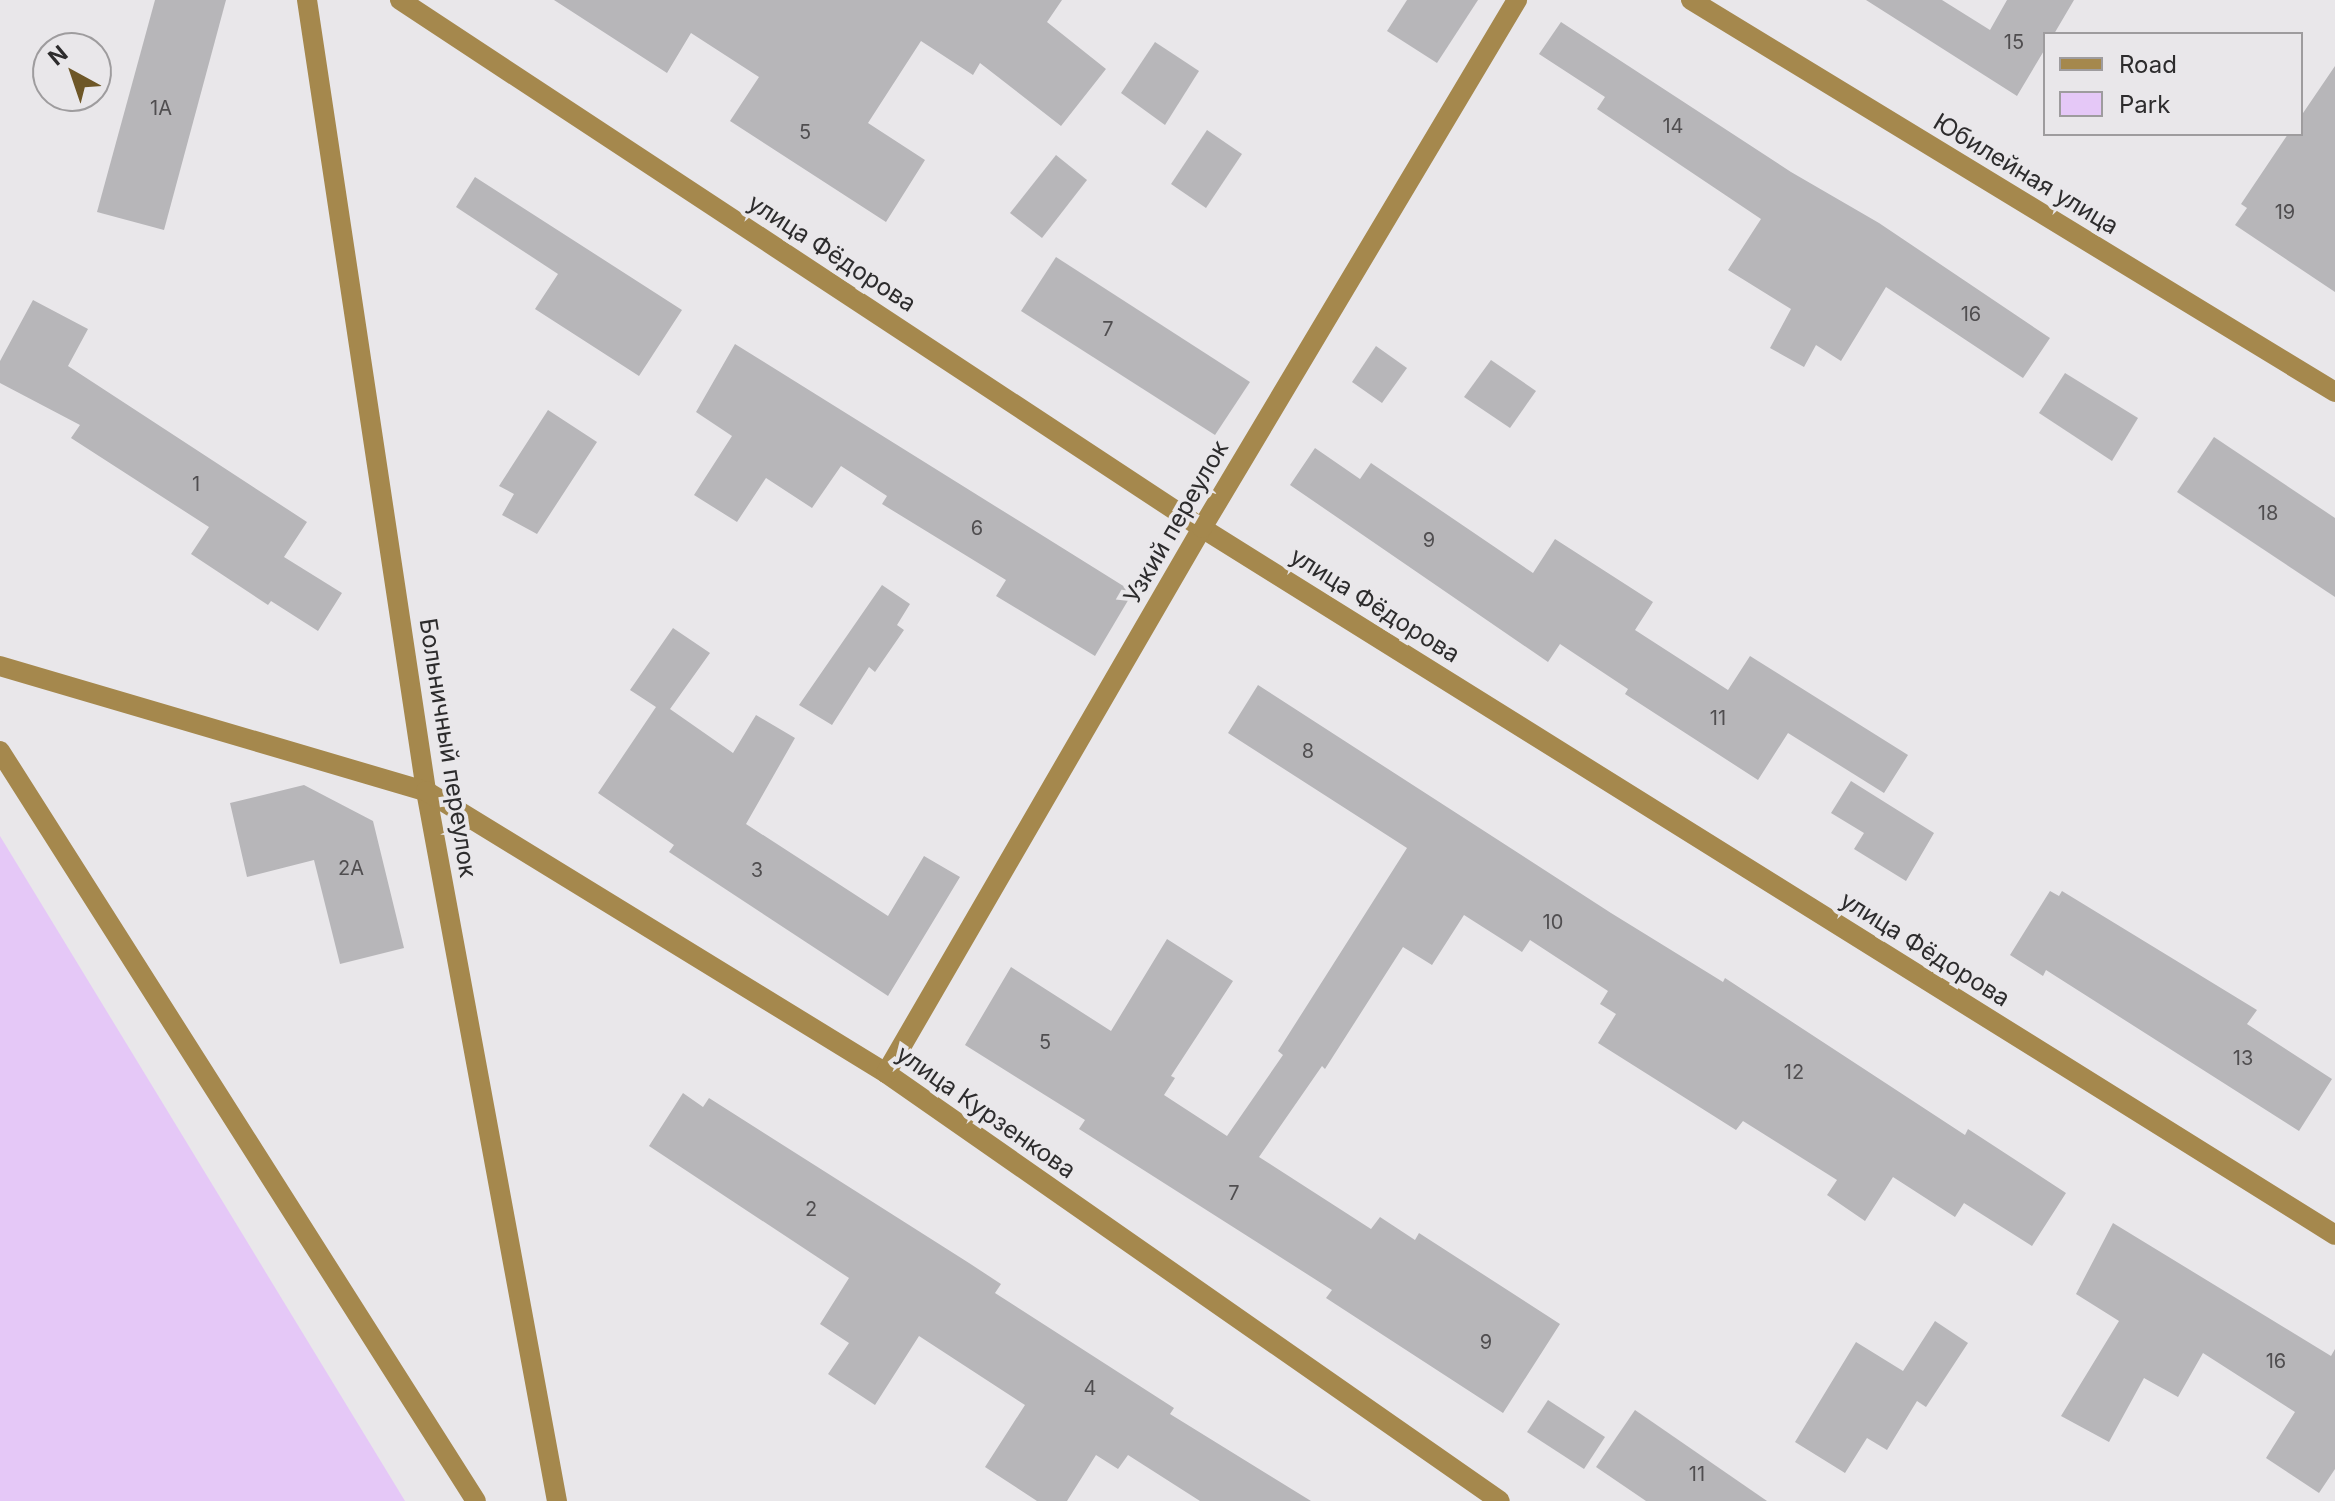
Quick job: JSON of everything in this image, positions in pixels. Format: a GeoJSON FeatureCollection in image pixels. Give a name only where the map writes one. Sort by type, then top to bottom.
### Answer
{"type":"FeatureCollection","features":[{"type":"Feature","properties":{"kind":"street","name":"Больничный переулок"},"geometry":{"type":"LineString","coordinates":[[307,0],[426,791],[557,1501]]}},
{"type":"Feature","properties":{"kind":"street","name":"улица Фёдорова"},"geometry":{"type":"LineString","coordinates":[[400,0],[1202,528],[2335,1235]]}},
{"type":"Feature","properties":{"kind":"street","name":"Узкий переулок"},"geometry":{"type":"LineString","coordinates":[[886,1073],[1202,528],[1517,0]]}},
{"type":"Feature","properties":{"kind":"street","name":"Юбилейная улица"},"geometry":{"type":"LineString","coordinates":[[1691,0],[2335,392]]}},
{"type":"Feature","properties":{"kind":"street","name":"улица Курзенкова"},"geometry":{"type":"LineString","coordinates":[[0,666],[426,791],[886,1073],[1500,1501]]}},
{"type":"Feature","properties":{"kind":"street"},"geometry":{"type":"LineString","coordinates":[[0,751],[476,1501]]}},
{"type":"Feature","properties":{"kind":"green space"},"geometry":{"type":"Polygon","coordinates":[[[0,836],[405,1501],[0,1501],[0,836]]]}},
{"type":"Feature","properties":{"kind":"building"},"geometry":{"type":"Polygon","coordinates":[[[155,0],[226,0],[164,230],[97,212],[155,0]]]}},
{"type":"Feature","properties":{"kind":"building"},"geometry":{"type":"Polygon","coordinates":[[[554,0],[1062,0],[1047,22],[1106,69],[1061,126],[980,63],[973,75],[921,41],[868,123],[925,160],[886,222],[730,121],[759,77],[691,33],[667,73],[554,0]]]}},
{"type":"Feature","properties":{"kind":"building"},"geometry":{"type":"Polygon","coordinates":[[[1407,0],[1478,0],[1437,63],[1387,31],[1407,0]]]}},
{"type":"Feature","properties":{"kind":"building"},"geometry":{"type":"Polygon","coordinates":[[[1866,0],[1942,0],[1990,30],[2007,0],[2074,0],[2055,32],[2043,32],[2043,52],[2017,96],[1866,0]]]}},
{"type":"Feature","properties":{"kind":"building"},"geometry":{"type":"Polygon","coordinates":[[[1561,22],[1791,172],[1879,223],[2050,338],[2023,378],[1886,287],[1841,361],[1816,345],[1804,367],[1770,348],[1791,309],[1728,270],[1761,219],[1597,109],[1605,97],[1539,54],[1561,22]]]}},
{"type":"Feature","properties":{"kind":"building"},"geometry":{"type":"Polygon","coordinates":[[[1155,42],[1199,71],[1165,125],[1121,93],[1155,42]]]}},
{"type":"Feature","properties":{"kind":"building"},"geometry":{"type":"Polygon","coordinates":[[[2335,66],[2335,292],[2235,225],[2247,208],[2241,204],[2287,136],[2303,136],[2303,113],[2335,66]]]}},
{"type":"Feature","properties":{"kind":"building"},"geometry":{"type":"Polygon","coordinates":[[[1207,130],[1242,154],[1206,208],[1171,184],[1207,130]]]}},
{"type":"Feature","properties":{"kind":"building"},"geometry":{"type":"Polygon","coordinates":[[[1056,155],[1087,180],[1042,238],[1010,213],[1056,155]]]}},
{"type":"Feature","properties":{"kind":"building"},"geometry":{"type":"Polygon","coordinates":[[[475,177],[682,310],[639,376],[535,309],[558,274],[456,207],[475,177]]]}},
{"type":"Feature","properties":{"kind":"building"},"geometry":{"type":"Polygon","coordinates":[[[1056,257],[1250,382],[1215,435],[1021,311],[1056,257]]]}},
{"type":"Feature","properties":{"kind":"building"},"geometry":{"type":"Polygon","coordinates":[[[33,300],[88,329],[68,366],[307,522],[284,557],[342,593],[318,631],[271,601],[268,605],[191,554],[209,527],[71,438],[80,425],[0,383],[0,361],[33,300]]]}},
{"type":"Feature","properties":{"kind":"building"},"geometry":{"type":"Polygon","coordinates":[[[735,344],[1133,592],[1095,656],[996,596],[1006,580],[882,504],[887,496],[841,466],[812,508],[766,478],[737,522],[694,495],[732,436],[696,412],[735,344]]]}},
{"type":"Feature","properties":{"kind":"building"},"geometry":{"type":"Polygon","coordinates":[[[1376,346],[1407,368],[1382,403],[1352,382],[1376,346]]]}},
{"type":"Feature","properties":{"kind":"building"},"geometry":{"type":"Polygon","coordinates":[[[1491,360],[1536,391],[1510,428],[1464,397],[1491,360]]]}},
{"type":"Feature","properties":{"kind":"building"},"geometry":{"type":"Polygon","coordinates":[[[2065,373],[2138,418],[2112,461],[2039,413],[2065,373]]]}},
{"type":"Feature","properties":{"kind":"building"},"geometry":{"type":"Polygon","coordinates":[[[548,410],[597,442],[537,534],[502,515],[514,494],[499,486],[548,410]]]}},
{"type":"Feature","properties":{"kind":"building"},"geometry":{"type":"Polygon","coordinates":[[[2214,437],[2335,518],[2335,597],[2177,492],[2214,437]]]}},
{"type":"Feature","properties":{"kind":"building"},"geometry":{"type":"Polygon","coordinates":[[[1315,448],[1360,479],[1371,463],[1533,573],[1555,539],[1653,602],[1635,630],[1728,690],[1750,656],[1908,755],[1884,793],[1788,733],[1758,780],[1625,694],[1628,689],[1560,644],[1548,662],[1290,485],[1315,448]]]}},
{"type":"Feature","properties":{"kind":"building"},"geometry":{"type":"Polygon","coordinates":[[[882,585],[910,604],[897,625],[904,630],[875,672],[869,667],[832,725],[799,705],[882,585]]]}},
{"type":"Feature","properties":{"kind":"building"},"geometry":{"type":"Polygon","coordinates":[[[673,628],[710,653],[670,709],[733,753],[756,715],[795,738],[746,824],[888,916],[924,856],[960,877],[888,996],[669,852],[674,845],[598,793],[656,707],[630,690],[673,628]]]}},
{"type":"Feature","properties":{"kind":"building"},"geometry":{"type":"Polygon","coordinates":[[[1258,685],[1611,913],[1723,982],[1725,978],[1965,1135],[1968,1129],[2066,1193],[2032,1246],[1964,1203],[1955,1217],[1893,1177],[1865,1221],[1827,1195],[1837,1180],[1743,1121],[1736,1130],[1598,1043],[1616,1014],[1600,1004],[1608,991],[1530,940],[1522,952],[1464,915],[1432,965],[1403,947],[1325,1069],[1322,1066],[1259,1157],[1371,1229],[1380,1217],[1415,1240],[1419,1233],[1560,1324],[1503,1413],[1326,1298],[1332,1290],[1079,1129],[1085,1120],[965,1045],[1011,967],[1111,1031],[1167,939],[1233,981],[1171,1076],[1175,1078],[1164,1095],[1227,1136],[1283,1055],[1278,1051],[1407,848],[1228,733],[1258,685]]]}},
{"type":"Feature","properties":{"kind":"building"},"geometry":{"type":"Polygon","coordinates":[[[1851,781],[1934,833],[1906,881],[1854,849],[1864,833],[1831,813],[1851,781]]]}},
{"type":"Feature","properties":{"kind":"building"},"geometry":{"type":"Polygon","coordinates":[[[304,785],[373,821],[404,948],[340,964],[314,860],[247,877],[230,803],[304,785]]]}},
{"type":"Feature","properties":{"kind":"building"},"geometry":{"type":"Polygon","coordinates":[[[2050,891],[2059,896],[2062,891],[2257,1010],[2247,1024],[2332,1079],[2299,1131],[2046,970],[2043,976],[2010,955],[2050,891]]]}},
{"type":"Feature","properties":{"kind":"building"},"geometry":{"type":"Polygon","coordinates":[[[683,1093],[703,1107],[709,1098],[969,1263],[1001,1284],[995,1293],[1174,1408],[1170,1414],[1311,1501],[1200,1501],[1128,1455],[1118,1469],[1096,1455],[1067,1501],[1037,1501],[985,1467],[1025,1405],[919,1336],[875,1405],[828,1374],[849,1343],[820,1324],[849,1278],[649,1146],[683,1093]]]}},
{"type":"Feature","properties":{"kind":"building"},"geometry":{"type":"Polygon","coordinates":[[[2113,1223],[2331,1356],[2335,1349],[2335,1469],[2319,1493],[2266,1458],[2295,1412],[2203,1353],[2178,1397],[2144,1378],[2109,1442],[2061,1416],[2119,1321],[2076,1294],[2113,1223]]]}},
{"type":"Feature","properties":{"kind":"building"},"geometry":{"type":"Polygon","coordinates":[[[1935,1321],[1968,1343],[1926,1407],[1917,1401],[1887,1450],[1867,1438],[1845,1473],[1795,1442],[1856,1342],[1903,1371],[1935,1321]]]}},
{"type":"Feature","properties":{"kind":"building"},"geometry":{"type":"Polygon","coordinates":[[[1548,1400],[1605,1437],[1584,1469],[1527,1432],[1548,1400]]]}},
{"type":"Feature","properties":{"kind":"building"},"geometry":{"type":"Polygon","coordinates":[[[1635,1410],[1767,1501],[1646,1501],[1596,1467],[1635,1410]]]}}]}
